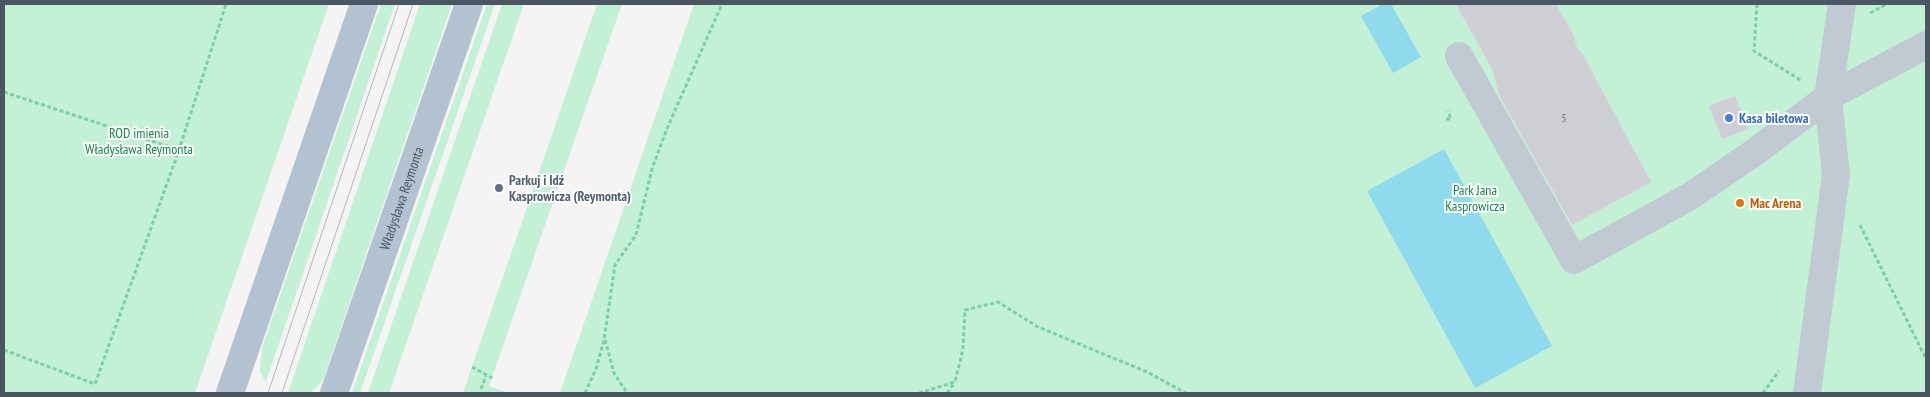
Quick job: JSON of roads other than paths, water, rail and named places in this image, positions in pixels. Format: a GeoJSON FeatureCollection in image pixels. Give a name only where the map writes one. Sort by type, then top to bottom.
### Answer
{"type":"FeatureCollection","features":[{"type":"Feature","properties":{"kind":"main road"},"geometry":{"type":"LineString","coordinates":[[230,393],[364,4]]}},
{"type":"Feature","properties":{"kind":"main road","name":"Władysława Reymonta"},"geometry":{"type":"LineString","coordinates":[[334,393],[469,4]]}},
{"type":"Feature","properties":{"kind":"street"},"geometry":{"type":"LineString","coordinates":[[1807,393],[1836,175],[1828,97],[1842,4]]}},
{"type":"Feature","properties":{"kind":"street"},"geometry":{"type":"LineString","coordinates":[[1459,56],[1574,260],[1689,197],[1756,152],[1828,97],[1926,45]]}},
{"type":"Feature","properties":{"kind":"water"},"geometry":{"type":"Polygon","coordinates":[[[1383,4],[1391,4],[1421,57],[1393,73],[1361,16],[1383,4]]]}},
{"type":"Feature","properties":{"kind":"water"},"geometry":{"type":"Polygon","coordinates":[[[1444,149],[1552,346],[1475,388],[1367,191],[1444,149]]]}},
{"type":"Feature","properties":{"kind":"tram line"},"geometry":{"type":"LineString","coordinates":[[268,393],[399,4]]}},
{"type":"Feature","properties":{"kind":"tram line"},"geometry":{"type":"LineString","coordinates":[[282,393],[413,4]]}},
{"type":"Feature","properties":{"kind":"place","name":"Kasa biletowa"},"geometry":{"type":"Point","coordinates":[1729,118]}},
{"type":"Feature","properties":{"kind":"place","name":"Parkuj i Idź Kasprowicza (Reymonta)"},"geometry":{"type":"Point","coordinates":[499,188]}},
{"type":"Feature","properties":{"kind":"place","name":"Mac Arena"},"geometry":{"type":"Point","coordinates":[1740,203]}},
{"type":"Feature","properties":{"kind":"park label","name":"ROD imienia Władysława Reymonta"},"geometry":{"type":"Point","coordinates":[139,142]}},
{"type":"Feature","properties":{"kind":"park label","name":"Park Jana Kasprowicza"},"geometry":{"type":"Point","coordinates":[1475,198]}}]}
